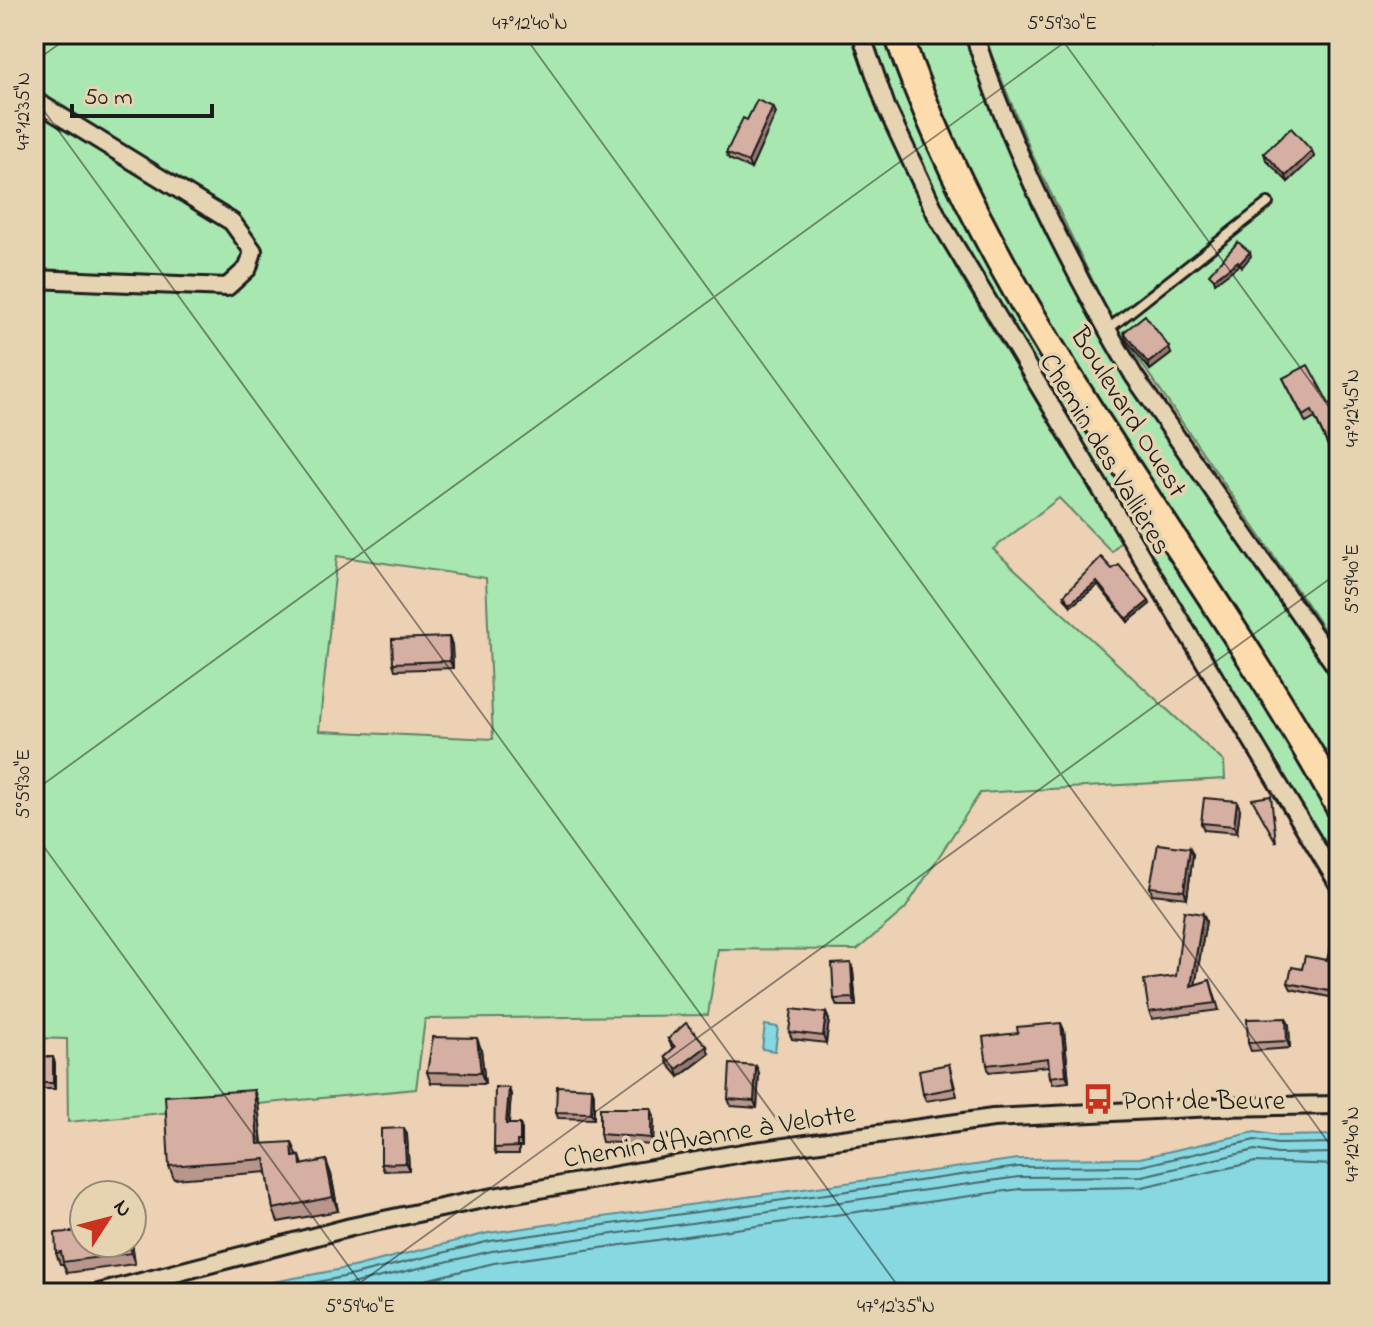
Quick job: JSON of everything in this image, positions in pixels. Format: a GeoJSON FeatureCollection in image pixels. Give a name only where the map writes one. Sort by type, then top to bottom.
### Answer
{"type":"FeatureCollection","features":[{"type":"Feature","properties":{"kind":"main road","name":"Boulevard Ouest"},"geometry":{"type":"LineString","coordinates":[[898,34],[956,176],[1017,291],[1339,806]]}},
{"type":"Feature","properties":{"kind":"street","name":"Chemin des Vallières"},"geometry":{"type":"LineString","coordinates":[[861,34],[887,109],[944,229],[1339,885]]}},
{"type":"Feature","properties":{"kind":"street"},"geometry":{"type":"LineString","coordinates":[[974,34],[1020,150],[1107,330],[1134,376],[1339,671]]}},
{"type":"Feature","properties":{"kind":"street"},"geometry":{"type":"LineString","coordinates":[[34,100],[232,222],[253,251],[248,268],[227,287],[34,279]]}},
{"type":"Feature","properties":{"kind":"street","name":"Chemin d'Avanne à Velotte"},"geometry":{"type":"LineString","coordinates":[[99,1293],[366,1224],[488,1198],[748,1152],[993,1118],[1214,1107],[1339,1105]]}},
{"type":"Feature","properties":{"kind":"lane"},"geometry":{"type":"LineString","coordinates":[[1107,330],[1268,203]]}},
{"type":"Feature","properties":{"kind":"green space"},"geometry":{"type":"Polygon","coordinates":[[[34,34],[856,34],[880,116],[959,274],[1121,541],[1112,552],[1059,498],[993,549],[1224,762],[1225,779],[980,793],[905,909],[857,950],[718,949],[708,1015],[425,1019],[416,1089],[68,1122],[67,1039],[34,1038],[34,34]],[[337,556],[319,731],[493,739],[486,578],[337,556]]]}},
{"type":"Feature","properties":{"kind":"green space"},"geometry":{"type":"Polygon","coordinates":[[[870,34],[885,34],[910,105],[953,200],[1013,311],[1295,753],[1339,831],[1339,872],[938,204],[880,75],[870,34]]]}},
{"type":"Feature","properties":{"kind":"green space"},"geometry":{"type":"Polygon","coordinates":[[[913,34],[966,34],[1017,163],[1100,336],[1339,686],[1339,782],[1283,687],[1107,416],[1019,268],[943,114],[913,34]]]}},
{"type":"Feature","properties":{"kind":"green space"},"geometry":{"type":"Polygon","coordinates":[[[983,34],[1339,34],[1339,651],[1111,319],[1032,154],[983,34]]]}},
{"type":"Feature","properties":{"kind":"water"},"geometry":{"type":"Polygon","coordinates":[[[765,1025],[778,1027],[775,1051],[762,1049],[765,1025]]]}},
{"type":"Feature","properties":{"kind":"water"},"geometry":{"type":"Polygon","coordinates":[[[1255,1132],[1278,1136],[1339,1135],[1339,1293],[215,1293],[353,1267],[488,1233],[1018,1159],[1140,1158],[1255,1132]]]}},
{"type":"Feature","properties":{"kind":"building"},"geometry":{"type":"Polygon","coordinates":[[[757,100],[773,107],[748,162],[726,153],[743,118],[747,120],[757,100]]]}},
{"type":"Feature","properties":{"kind":"building"},"geometry":{"type":"Polygon","coordinates":[[[1291,128],[1312,151],[1286,176],[1264,153],[1291,128]]]}},
{"type":"Feature","properties":{"kind":"building"},"geometry":{"type":"Polygon","coordinates":[[[1238,242],[1250,252],[1240,263],[1238,261],[1214,279],[1209,274],[1238,242]]]}},
{"type":"Feature","properties":{"kind":"building"},"geometry":{"type":"Polygon","coordinates":[[[1145,315],[1169,347],[1148,363],[1124,332],[1145,315]]]}},
{"type":"Feature","properties":{"kind":"building"},"geometry":{"type":"Polygon","coordinates":[[[1308,365],[1339,422],[1339,455],[1334,458],[1312,411],[1303,416],[1283,378],[1308,365]]]}},
{"type":"Feature","properties":{"kind":"building"},"geometry":{"type":"Polygon","coordinates":[[[1101,557],[1112,569],[1119,565],[1149,601],[1127,619],[1097,582],[1070,603],[1064,595],[1101,557]]]}},
{"type":"Feature","properties":{"kind":"building"},"geometry":{"type":"Polygon","coordinates":[[[449,637],[450,661],[393,663],[392,639],[449,637]]]}},
{"type":"Feature","properties":{"kind":"building"},"geometry":{"type":"Polygon","coordinates":[[[1271,796],[1276,842],[1252,799],[1271,796]]]}},
{"type":"Feature","properties":{"kind":"building"},"geometry":{"type":"Polygon","coordinates":[[[1204,798],[1237,801],[1234,826],[1201,823],[1204,798]]]}},
{"type":"Feature","properties":{"kind":"building"},"geometry":{"type":"Polygon","coordinates":[[[1158,844],[1190,848],[1184,891],[1150,887],[1158,844]]]}},
{"type":"Feature","properties":{"kind":"building"},"geometry":{"type":"Polygon","coordinates":[[[1184,911],[1203,914],[1191,986],[1210,980],[1216,1003],[1149,1012],[1144,980],[1176,976],[1184,911]]]}},
{"type":"Feature","properties":{"kind":"building"},"geometry":{"type":"Polygon","coordinates":[[[1330,949],[1339,951],[1339,993],[1288,983],[1292,967],[1302,969],[1305,956],[1327,960],[1330,949]]]}},
{"type":"Feature","properties":{"kind":"building"},"geometry":{"type":"Polygon","coordinates":[[[851,963],[853,998],[834,999],[832,964],[851,963]]]}},
{"type":"Feature","properties":{"kind":"building"},"geometry":{"type":"Polygon","coordinates":[[[792,1009],[826,1013],[823,1036],[789,1032],[792,1009]]]}},
{"type":"Feature","properties":{"kind":"building"},"geometry":{"type":"Polygon","coordinates":[[[1286,1018],[1287,1041],[1248,1043],[1247,1019],[1286,1018]]]}},
{"type":"Feature","properties":{"kind":"building"},"geometry":{"type":"Polygon","coordinates":[[[686,1023],[707,1046],[677,1069],[665,1056],[675,1047],[668,1039],[686,1023]]]}},
{"type":"Feature","properties":{"kind":"building"},"geometry":{"type":"Polygon","coordinates":[[[1061,1023],[1066,1075],[1050,1077],[1048,1058],[987,1065],[983,1037],[1018,1033],[1017,1027],[1061,1023]]]}},
{"type":"Feature","properties":{"kind":"building"},"geometry":{"type":"Polygon","coordinates":[[[433,1037],[477,1038],[481,1073],[427,1072],[433,1037]]]}},
{"type":"Feature","properties":{"kind":"building"},"geometry":{"type":"Polygon","coordinates":[[[34,1057],[53,1057],[53,1083],[34,1083],[34,1057]]]}},
{"type":"Feature","properties":{"kind":"building"},"geometry":{"type":"Polygon","coordinates":[[[730,1064],[756,1066],[754,1101],[728,1099],[730,1064]]]}},
{"type":"Feature","properties":{"kind":"building"},"geometry":{"type":"Polygon","coordinates":[[[949,1064],[954,1088],[923,1094],[919,1070],[949,1064]]]}},
{"type":"Feature","properties":{"kind":"building"},"geometry":{"type":"Polygon","coordinates":[[[557,1086],[592,1088],[591,1113],[556,1112],[557,1086]]]}},
{"type":"Feature","properties":{"kind":"building"},"geometry":{"type":"Polygon","coordinates":[[[495,1087],[509,1088],[506,1124],[520,1124],[517,1147],[494,1148],[495,1087]]]}},
{"type":"Feature","properties":{"kind":"building"},"geometry":{"type":"Polygon","coordinates":[[[254,1090],[258,1144],[292,1142],[293,1157],[300,1156],[301,1165],[326,1160],[333,1197],[273,1209],[265,1159],[169,1166],[165,1096],[254,1090]]]}},
{"type":"Feature","properties":{"kind":"building"},"geometry":{"type":"Polygon","coordinates":[[[600,1108],[651,1108],[651,1138],[600,1134],[600,1108]]]}},
{"type":"Feature","properties":{"kind":"building"},"geometry":{"type":"Polygon","coordinates":[[[404,1128],[406,1163],[381,1164],[381,1129],[404,1128]]]}},
{"type":"Feature","properties":{"kind":"building"},"geometry":{"type":"Polygon","coordinates":[[[68,1232],[68,1259],[86,1259],[63,1262],[61,1252],[56,1253],[55,1233],[68,1232]]]}},
{"type":"Feature","properties":{"kind":"place","name":"Pont de Beure"},"geometry":{"type":"Point","coordinates":[1098,1099]}}]}
